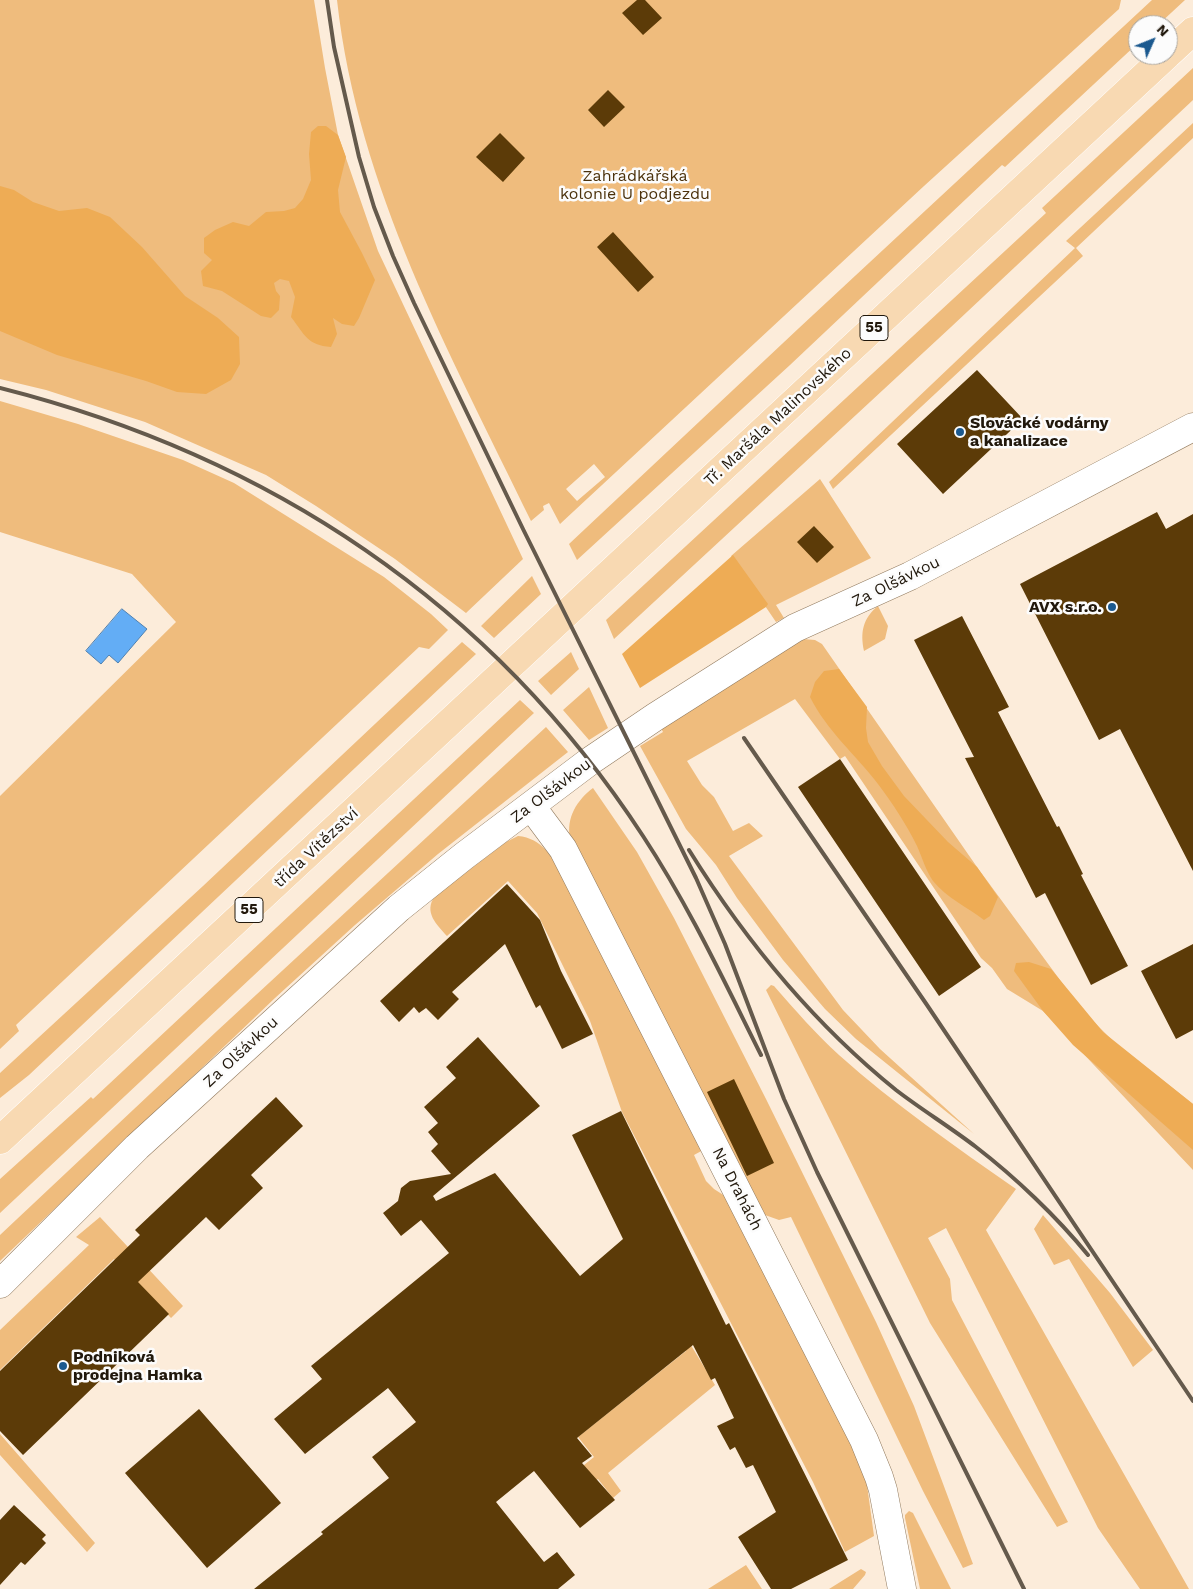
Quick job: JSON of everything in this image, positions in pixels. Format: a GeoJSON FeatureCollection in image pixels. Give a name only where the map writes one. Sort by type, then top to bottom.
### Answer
{"type":"FeatureCollection","features":[{"type":"Feature","properties":{"kind":"main road","name":"Tř. Maršála Malinovského"},"geometry":{"type":"LineString","coordinates":[[1178,45],[1193,31]]}},
{"type":"Feature","properties":{"kind":"main road","name":"Tř. Maršála Malinovského"},"geometry":{"type":"LineString","coordinates":[[543,636],[1157,65]]}},
{"type":"Feature","properties":{"kind":"main road","name":"třída Vítězství"},"geometry":{"type":"LineString","coordinates":[[0,1140],[543,636]]}},
{"type":"Feature","properties":{"kind":"street","name":"Za Olšávkou"},"geometry":{"type":"LineString","coordinates":[[0,1284],[137,1147],[399,908],[464,856],[625,736],[795,628],[910,576],[1193,427]]}},
{"type":"Feature","properties":{"kind":"street","name":"Na Drahách"},"geometry":{"type":"LineString","coordinates":[[532,806],[564,849],[864,1440],[881,1484],[902,1589]]}},
{"type":"Feature","properties":{"kind":"green space"},"geometry":{"type":"Polygon","coordinates":[[[0,0],[314,0],[338,135],[378,251],[523,559],[466,613],[395,559],[266,475],[145,422],[46,390],[0,379],[0,0]]]}},
{"type":"Feature","properties":{"kind":"green space","name":"Zahrádkářská kolonie U podjezdu"},"geometry":{"type":"Polygon","coordinates":[[[337,0],[1121,0],[1119,9],[924,186],[560,524],[549,503],[543,506],[544,510],[531,521],[469,395],[412,268],[386,204],[365,138],[348,70],[337,0]],[[594,464],[566,489],[577,501],[605,477],[594,464]]]}},
{"type":"Feature","properties":{"kind":"green space"},"geometry":{"type":"Polygon","coordinates":[[[1152,0],[1185,0],[1169,15],[1136,15],[1152,0]]]}},
{"type":"Feature","properties":{"kind":"green space"},"geometry":{"type":"Polygon","coordinates":[[[1128,22],[1128,52],[1005,167],[1002,165],[790,365],[577,560],[569,544],[1128,22]]]}},
{"type":"Feature","properties":{"kind":"green space"},"geometry":{"type":"Polygon","coordinates":[[[1193,68],[1193,100],[614,639],[606,620],[1046,213],[1042,208],[1193,68]]]}},
{"type":"Feature","properties":{"kind":"green space"},"geometry":{"type":"Polygon","coordinates":[[[1193,123],[1193,138],[1076,248],[1083,256],[833,489],[829,482],[1075,248],[1066,241],[1193,123]]]}},
{"type":"Feature","properties":{"kind":"green space"},"geometry":{"type":"Polygon","coordinates":[[[0,401],[78,424],[183,460],[234,483],[384,577],[448,630],[429,649],[419,647],[16,1025],[19,1031],[0,1049],[0,796],[176,622],[132,574],[0,532],[0,401]]]}},
{"type":"Feature","properties":{"kind":"green space"},"geometry":{"type":"Polygon","coordinates":[[[820,479],[871,558],[776,605],[784,618],[776,622],[731,556],[820,479]]]}},
{"type":"Feature","properties":{"kind":"green space"},"geometry":{"type":"Polygon","coordinates":[[[532,576],[541,594],[494,638],[481,626],[532,576]]]}},
{"type":"Feature","properties":{"kind":"green space"},"geometry":{"type":"Polygon","coordinates":[[[878,606],[888,626],[885,639],[864,651],[862,638],[864,626],[869,615],[878,606]]]}},
{"type":"Feature","properties":{"kind":"green space"},"geometry":{"type":"Polygon","coordinates":[[[803,639],[815,640],[822,644],[977,867],[1082,1010],[1112,1040],[1193,1104],[1193,1170],[1043,1011],[1007,989],[992,968],[981,958],[845,756],[840,759],[795,699],[687,761],[702,785],[714,797],[733,831],[749,823],[763,836],[729,856],[843,1010],[880,1049],[974,1134],[856,1039],[825,1009],[783,960],[737,898],[716,865],[686,829],[640,746],[663,732],[661,728],[803,639]]]}},
{"type":"Feature","properties":{"kind":"green space"},"geometry":{"type":"Polygon","coordinates":[[[462,642],[476,654],[29,1075],[0,1098],[0,1073],[203,886],[462,642]]]}},
{"type":"Feature","properties":{"kind":"green space"},"geometry":{"type":"Polygon","coordinates":[[[571,652],[579,669],[551,695],[538,681],[571,652]]]}},
{"type":"Feature","properties":{"kind":"green space"},"geometry":{"type":"Polygon","coordinates":[[[589,687],[608,728],[589,740],[563,710],[589,687]]]}},
{"type":"Feature","properties":{"kind":"green space"},"geometry":{"type":"Polygon","coordinates":[[[520,700],[534,713],[0,1213],[0,1179],[91,1097],[93,1099],[520,700]]]}},
{"type":"Feature","properties":{"kind":"green space"},"geometry":{"type":"Polygon","coordinates":[[[546,727],[568,752],[438,854],[355,925],[275,998],[0,1261],[0,1235],[217,1031],[546,727]]]}},
{"type":"Feature","properties":{"kind":"green space"},"geometry":{"type":"Polygon","coordinates":[[[593,788],[637,852],[674,918],[876,1322],[914,1406],[973,1564],[963,1568],[923,1491],[791,1217],[779,1220],[765,1215],[570,838],[570,823],[574,810],[582,798],[593,788]]]}},
{"type":"Feature","properties":{"kind":"green space"},"geometry":{"type":"Polygon","coordinates":[[[518,836],[534,841],[546,850],[564,876],[705,1149],[694,1155],[706,1181],[728,1198],[755,1247],[861,1465],[867,1485],[874,1536],[845,1552],[813,1482],[622,1112],[590,1021],[537,913],[508,881],[447,936],[433,918],[430,907],[435,896],[506,842],[518,836]]]}},
{"type":"Feature","properties":{"kind":"green space"},"geometry":{"type":"Polygon","coordinates":[[[771,985],[822,1039],[860,1073],[926,1125],[1016,1189],[986,1230],[1189,1589],[1140,1589],[1098,1528],[946,1228],[928,1238],[950,1279],[952,1300],[1068,1522],[1057,1527],[930,1323],[766,990],[771,985]]]}},
{"type":"Feature","properties":{"kind":"green space"},"geometry":{"type":"Polygon","coordinates":[[[1043,1215],[1110,1293],[1153,1350],[1133,1367],[1069,1259],[1054,1265],[1034,1229],[1043,1215]]]}},
{"type":"Feature","properties":{"kind":"green space"},"geometry":{"type":"Polygon","coordinates":[[[100,1217],[183,1306],[171,1318],[114,1259],[0,1370],[0,1330],[89,1245],[76,1237],[100,1217]]]}},
{"type":"Feature","properties":{"kind":"green space"},"geometry":{"type":"Polygon","coordinates":[[[689,1342],[715,1385],[608,1473],[621,1491],[613,1498],[598,1479],[576,1497],[563,1482],[594,1457],[578,1437],[686,1351],[681,1344],[689,1342]]]}},
{"type":"Feature","properties":{"kind":"green space"},"geometry":{"type":"Polygon","coordinates":[[[0,1434],[95,1543],[87,1552],[0,1455],[0,1434]]]}},
{"type":"Feature","properties":{"kind":"green space"},"geometry":{"type":"Polygon","coordinates":[[[909,1511],[913,1513],[951,1589],[920,1589],[905,1518],[909,1511]]]}},
{"type":"Feature","properties":{"kind":"green space"},"geometry":{"type":"Polygon","coordinates":[[[746,1565],[762,1589],[708,1589],[746,1565]]]}},
{"type":"Feature","properties":{"kind":"green space"},"geometry":{"type":"Polygon","coordinates":[[[861,1569],[866,1572],[865,1575],[853,1589],[829,1589],[861,1569]]]}},
{"type":"Feature","properties":{"kind":"shaded area"},"geometry":{"type":"Polygon","coordinates":[[[318,126],[326,126],[338,135],[346,157],[338,190],[340,212],[375,280],[354,326],[342,324],[333,318],[337,334],[331,347],[317,344],[307,338],[291,317],[295,297],[289,281],[280,279],[274,283],[276,291],[280,296],[279,310],[271,318],[261,316],[222,291],[203,286],[201,271],[212,260],[204,253],[204,238],[215,230],[233,222],[249,226],[266,212],[295,208],[303,199],[311,180],[309,154],[311,132],[318,126]]]}},
{"type":"Feature","properties":{"kind":"shaded area"},"geometry":{"type":"Polygon","coordinates":[[[0,186],[14,190],[33,202],[59,211],[87,208],[110,217],[142,247],[185,296],[218,318],[239,337],[240,364],[231,380],[206,394],[177,392],[57,355],[0,331],[0,186]]]}},
{"type":"Feature","properties":{"kind":"shaded area"},"geometry":{"type":"Polygon","coordinates":[[[733,555],[768,604],[766,607],[640,688],[622,654],[733,555]]]}},
{"type":"Feature","properties":{"kind":"shaded area"},"geometry":{"type":"Polygon","coordinates":[[[839,669],[867,707],[866,728],[868,742],[882,766],[904,796],[948,842],[977,867],[998,897],[990,916],[984,920],[951,897],[933,881],[913,838],[894,807],[878,784],[833,732],[810,697],[815,682],[824,671],[839,669]]]}},
{"type":"Feature","properties":{"kind":"shaded area"},"geometry":{"type":"Polygon","coordinates":[[[1029,962],[1051,969],[1103,1032],[1193,1104],[1193,1150],[1073,1045],[1043,1011],[1014,971],[1016,963],[1029,962]]]}},
{"type":"Feature","properties":{"kind":"water"},"geometry":{"type":"Polygon","coordinates":[[[122,609],[147,629],[118,663],[109,655],[101,664],[86,651],[122,609]]]}},
{"type":"Feature","properties":{"kind":"building"},"geometry":{"type":"Polygon","coordinates":[[[637,0],[645,0],[662,18],[643,35],[622,13],[637,0]]]}},
{"type":"Feature","properties":{"kind":"building"},"geometry":{"type":"Polygon","coordinates":[[[608,90],[625,107],[604,127],[588,110],[608,90]]]}},
{"type":"Feature","properties":{"kind":"building"},"geometry":{"type":"Polygon","coordinates":[[[500,133],[525,158],[503,182],[476,157],[500,133]]]}},
{"type":"Feature","properties":{"kind":"building"},"geometry":{"type":"Polygon","coordinates":[[[613,232],[654,277],[638,292],[597,247],[613,232]]]}},
{"type":"Feature","properties":{"kind":"building","name":"Slovácké vodárny a kanalizace"},"geometry":{"type":"Polygon","coordinates":[[[977,370],[1023,419],[943,494],[897,444],[977,370]]]}},
{"type":"Feature","properties":{"kind":"building","name":"AVX s.r.o."},"geometry":{"type":"Polygon","coordinates":[[[1157,512],[1166,529],[1193,514],[1193,871],[1120,729],[1099,740],[1020,584],[1157,512]]]}},
{"type":"Feature","properties":{"kind":"building"},"geometry":{"type":"Polygon","coordinates":[[[814,526],[834,547],[817,563],[797,542],[814,526]]]}},
{"type":"Feature","properties":{"kind":"building"},"geometry":{"type":"Polygon","coordinates":[[[962,616],[1009,707],[998,712],[1057,827],[1059,826],[1083,874],[1081,875],[1128,966],[1091,985],[1045,893],[1036,898],[965,758],[974,757],[914,640],[962,616]]]}},
{"type":"Feature","properties":{"kind":"building"},"geometry":{"type":"Polygon","coordinates":[[[840,759],[981,967],[939,996],[798,787],[840,759]]]}},
{"type":"Feature","properties":{"kind":"building"},"geometry":{"type":"Polygon","coordinates":[[[507,884],[540,920],[561,971],[593,1034],[562,1049],[540,1005],[536,1008],[505,944],[452,992],[459,999],[438,1020],[426,1008],[419,1013],[414,1007],[399,1022],[380,1001],[507,884]]]}},
{"type":"Feature","properties":{"kind":"building"},"geometry":{"type":"Polygon","coordinates":[[[1193,944],[1193,1030],[1176,1039],[1141,971],[1193,944]]]}},
{"type":"Feature","properties":{"kind":"building"},"geometry":{"type":"Polygon","coordinates":[[[478,1037],[540,1106],[433,1196],[436,1201],[495,1173],[580,1276],[623,1239],[572,1135],[621,1111],[726,1325],[729,1323],[848,1560],[791,1589],[771,1589],[738,1537],[776,1512],[753,1465],[746,1468],[735,1447],[730,1450],[717,1426],[734,1418],[715,1378],[711,1380],[693,1345],[577,1438],[592,1456],[582,1463],[615,1500],[580,1528],[534,1471],[496,1502],[544,1562],[557,1552],[575,1575],[558,1589],[254,1589],[389,1478],[372,1457],[416,1422],[388,1388],[305,1454],[274,1419],[322,1379],[311,1366],[449,1253],[421,1220],[401,1236],[383,1213],[398,1201],[401,1188],[410,1181],[451,1174],[431,1151],[438,1144],[428,1132],[438,1123],[424,1107],[456,1078],[446,1067],[478,1037]]]}},
{"type":"Feature","properties":{"kind":"building"},"geometry":{"type":"Polygon","coordinates":[[[734,1079],[774,1163],[747,1176],[707,1092],[734,1079]]]}},
{"type":"Feature","properties":{"kind":"building"},"geometry":{"type":"Polygon","coordinates":[[[276,1097],[303,1126],[251,1175],[263,1188],[219,1230],[206,1217],[138,1282],[169,1314],[23,1455],[0,1431],[0,1371],[140,1235],[135,1230],[276,1097]]]}},
{"type":"Feature","properties":{"kind":"building"},"geometry":{"type":"Polygon","coordinates":[[[199,1409],[281,1503],[207,1568],[125,1473],[199,1409]]]}},
{"type":"Feature","properties":{"kind":"building"},"geometry":{"type":"Polygon","coordinates":[[[14,1505],[46,1535],[42,1539],[46,1543],[25,1565],[21,1562],[0,1585],[0,1520],[14,1505]]]}},
{"type":"Feature","properties":{"kind":"railway"},"geometry":{"type":"LineString","coordinates":[[327,0],[334,47],[359,157],[374,207],[393,256],[523,529],[696,878],[725,944],[784,1099],[817,1172],[1024,1589]]}},
{"type":"Feature","properties":{"kind":"railway"},"geometry":{"type":"LineString","coordinates":[[0,388],[99,417],[193,454],[282,498],[365,550],[444,610],[516,677],[583,753],[643,836],[676,889],[761,1055]]}},
{"type":"Feature","properties":{"kind":"railway"},"geometry":{"type":"LineString","coordinates":[[744,738],[927,1005],[1193,1401]]}},
{"type":"Feature","properties":{"kind":"railway"},"geometry":{"type":"LineString","coordinates":[[689,850],[757,948],[782,979],[837,1037],[896,1090],[1006,1171],[1049,1212],[1088,1255]]}},
{"type":"Feature","properties":{"kind":"place","name":"Slovácké vodárny a kanalizace"},"geometry":{"type":"Point","coordinates":[960,432]}},
{"type":"Feature","properties":{"kind":"place","name":"AVX s.r.o."},"geometry":{"type":"Point","coordinates":[1112,607]}},
{"type":"Feature","properties":{"kind":"place","name":"Podniková prodejna Hamka"},"geometry":{"type":"Point","coordinates":[63,1366]}}]}
